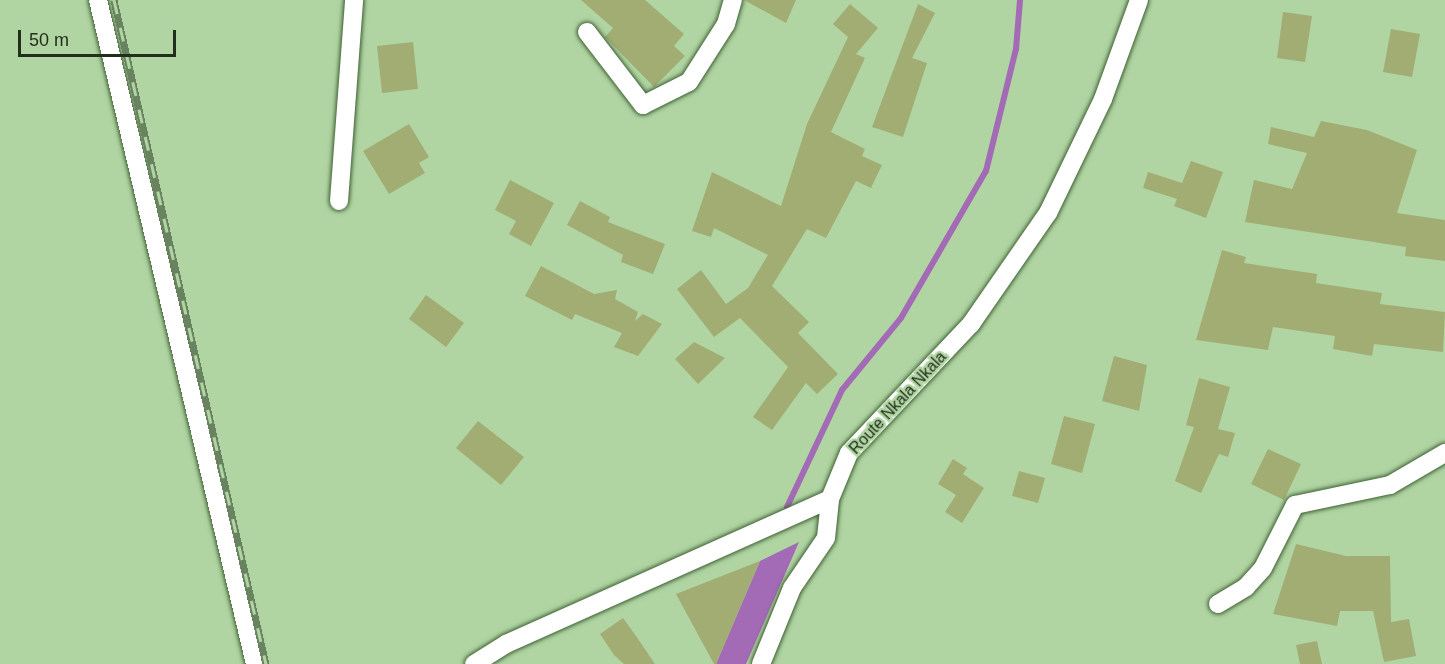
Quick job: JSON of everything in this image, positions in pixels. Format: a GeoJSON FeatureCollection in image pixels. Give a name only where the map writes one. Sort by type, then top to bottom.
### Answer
{"type":"FeatureCollection","features":[{"type":"Feature","properties":{"kind":"street"},"geometry":{"type":"LineString","coordinates":[[98,0],[255,664]]}},
{"type":"Feature","properties":{"kind":"street"},"geometry":{"type":"LineString","coordinates":[[339,201],[354,0]]}},
{"type":"Feature","properties":{"kind":"street"},"geometry":{"type":"LineString","coordinates":[[588,32],[644,105],[689,82],[726,24],[733,0]]}},
{"type":"Feature","properties":{"kind":"street","name":"Route Nkala Nkala"},"geometry":{"type":"LineString","coordinates":[[761,664],[792,588],[826,538],[830,499],[849,453],[971,324],[1048,213],[1103,99],[1140,0]]}},
{"type":"Feature","properties":{"kind":"street"},"geometry":{"type":"LineString","coordinates":[[1218,604],[1246,587],[1263,568],[1295,505],[1390,484],[1445,453]]}},
{"type":"Feature","properties":{"kind":"street"},"geometry":{"type":"LineString","coordinates":[[474,664],[506,644],[830,499]]}},
{"type":"Feature","properties":{"kind":"shaded area"},"geometry":{"type":"Polygon","coordinates":[[[799,542],[746,664],[716,664],[760,561],[799,542]]]}},
{"type":"Feature","properties":{"kind":"building"},"geometry":{"type":"Polygon","coordinates":[[[581,0],[645,0],[684,34],[674,46],[685,56],[654,87],[605,37],[613,28],[581,0]]]}},
{"type":"Feature","properties":{"kind":"building"},"geometry":{"type":"Polygon","coordinates":[[[744,0],[796,0],[786,23],[744,0]]]}},
{"type":"Feature","properties":{"kind":"building"},"geometry":{"type":"Polygon","coordinates":[[[850,4],[878,28],[856,54],[865,58],[831,132],[865,149],[862,156],[882,165],[871,188],[856,181],[826,238],[807,229],[772,286],[809,322],[798,333],[838,374],[817,394],[806,383],[772,430],[753,417],[788,367],[740,318],[714,337],[677,289],[701,270],[726,304],[748,288],[768,255],[714,228],[711,237],[692,231],[712,172],[781,206],[807,124],[848,37],[833,24],[850,4]]]}},
{"type":"Feature","properties":{"kind":"building"},"geometry":{"type":"Polygon","coordinates":[[[918,4],[935,13],[912,58],[927,63],[903,137],[872,127],[918,4]]]}},
{"type":"Feature","properties":{"kind":"building"},"geometry":{"type":"Polygon","coordinates":[[[1283,12],[1312,16],[1305,62],[1277,58],[1283,12]]]}},
{"type":"Feature","properties":{"kind":"building"},"geometry":{"type":"Polygon","coordinates":[[[1391,29],[1420,34],[1412,77],[1383,72],[1391,29]]]}},
{"type":"Feature","properties":{"kind":"building"},"geometry":{"type":"Polygon","coordinates":[[[413,42],[418,89],[382,93],[377,46],[413,42]]]}},
{"type":"Feature","properties":{"kind":"building"},"geometry":{"type":"Polygon","coordinates":[[[1321,121],[1367,130],[1417,150],[1397,213],[1445,220],[1445,261],[1405,256],[1406,247],[1245,222],[1254,180],[1292,189],[1307,153],[1268,144],[1271,127],[1314,137],[1321,121]]]}},
{"type":"Feature","properties":{"kind":"building"},"geometry":{"type":"Polygon","coordinates":[[[409,124],[429,157],[419,163],[425,173],[389,194],[363,151],[409,124]]]}},
{"type":"Feature","properties":{"kind":"building"},"geometry":{"type":"Polygon","coordinates":[[[1191,161],[1223,172],[1206,218],[1174,206],[1177,199],[1143,188],[1148,172],[1182,183],[1191,161]]]}},
{"type":"Feature","properties":{"kind":"building"},"geometry":{"type":"Polygon","coordinates":[[[510,180],[554,203],[531,246],[509,234],[516,221],[495,210],[510,180]]]}},
{"type":"Feature","properties":{"kind":"building"},"geometry":{"type":"Polygon","coordinates":[[[580,201],[610,217],[608,222],[665,244],[653,274],[621,262],[623,255],[567,225],[580,201]]]}},
{"type":"Feature","properties":{"kind":"building"},"geometry":{"type":"Polygon","coordinates":[[[1222,250],[1246,257],[1244,263],[1317,274],[1316,283],[1382,293],[1380,304],[1445,312],[1443,352],[1374,344],[1372,356],[1333,349],[1335,336],[1273,327],[1268,350],[1196,340],[1222,250]]]}},
{"type":"Feature","properties":{"kind":"building"},"geometry":{"type":"Polygon","coordinates":[[[541,266],[594,294],[617,290],[615,299],[638,312],[635,321],[643,314],[662,324],[638,356],[614,347],[622,333],[575,314],[572,320],[525,296],[541,266]]]}},
{"type":"Feature","properties":{"kind":"building"},"geometry":{"type":"Polygon","coordinates":[[[426,295],[464,323],[446,347],[409,319],[426,295]]]}},
{"type":"Feature","properties":{"kind":"building"},"geometry":{"type":"Polygon","coordinates":[[[694,342],[725,358],[698,384],[675,359],[694,342]]]}},
{"type":"Feature","properties":{"kind":"building"},"geometry":{"type":"Polygon","coordinates":[[[1114,356],[1147,365],[1139,411],[1102,401],[1114,356]]]}},
{"type":"Feature","properties":{"kind":"building"},"geometry":{"type":"Polygon","coordinates":[[[1199,378],[1230,387],[1218,429],[1235,433],[1228,457],[1219,454],[1201,493],[1175,481],[1194,427],[1186,425],[1199,378]]]}},
{"type":"Feature","properties":{"kind":"building"},"geometry":{"type":"Polygon","coordinates":[[[1064,416],[1095,424],[1082,473],[1051,464],[1064,416]]]}},
{"type":"Feature","properties":{"kind":"building"},"geometry":{"type":"Polygon","coordinates":[[[478,421],[524,457],[501,485],[456,448],[478,421]]]}},
{"type":"Feature","properties":{"kind":"building"},"geometry":{"type":"Polygon","coordinates":[[[1268,449],[1301,464],[1284,500],[1251,484],[1268,449]]]}},
{"type":"Feature","properties":{"kind":"building"},"geometry":{"type":"Polygon","coordinates":[[[953,459],[967,468],[963,474],[984,488],[962,523],[945,512],[956,495],[938,484],[953,459]]]}},
{"type":"Feature","properties":{"kind":"building"},"geometry":{"type":"Polygon","coordinates":[[[1019,471],[1045,478],[1038,503],[1012,496],[1019,471]]]}},
{"type":"Feature","properties":{"kind":"building"},"geometry":{"type":"Polygon","coordinates":[[[1296,544],[1346,556],[1390,556],[1391,622],[1409,619],[1416,656],[1384,662],[1373,611],[1340,611],[1337,626],[1273,614],[1296,544]]]}},
{"type":"Feature","properties":{"kind":"building"},"geometry":{"type":"Polygon","coordinates":[[[760,561],[716,664],[714,664],[676,594],[760,561]]]}},
{"type":"Feature","properties":{"kind":"building"},"geometry":{"type":"Polygon","coordinates":[[[623,618],[655,664],[624,664],[614,655],[600,634],[623,618]]]}},
{"type":"Feature","properties":{"kind":"building"},"geometry":{"type":"Polygon","coordinates":[[[1317,641],[1322,664],[1300,664],[1296,645],[1317,641]]]}},
{"type":"Feature","properties":{"kind":"waterway"},"geometry":{"type":"LineString","coordinates":[[787,507],[842,390],[901,318],[986,171],[1016,49],[1020,0]]}},
{"type":"Feature","properties":{"kind":"railway"},"geometry":{"type":"LineString","coordinates":[[114,0],[266,664]]}}]}
